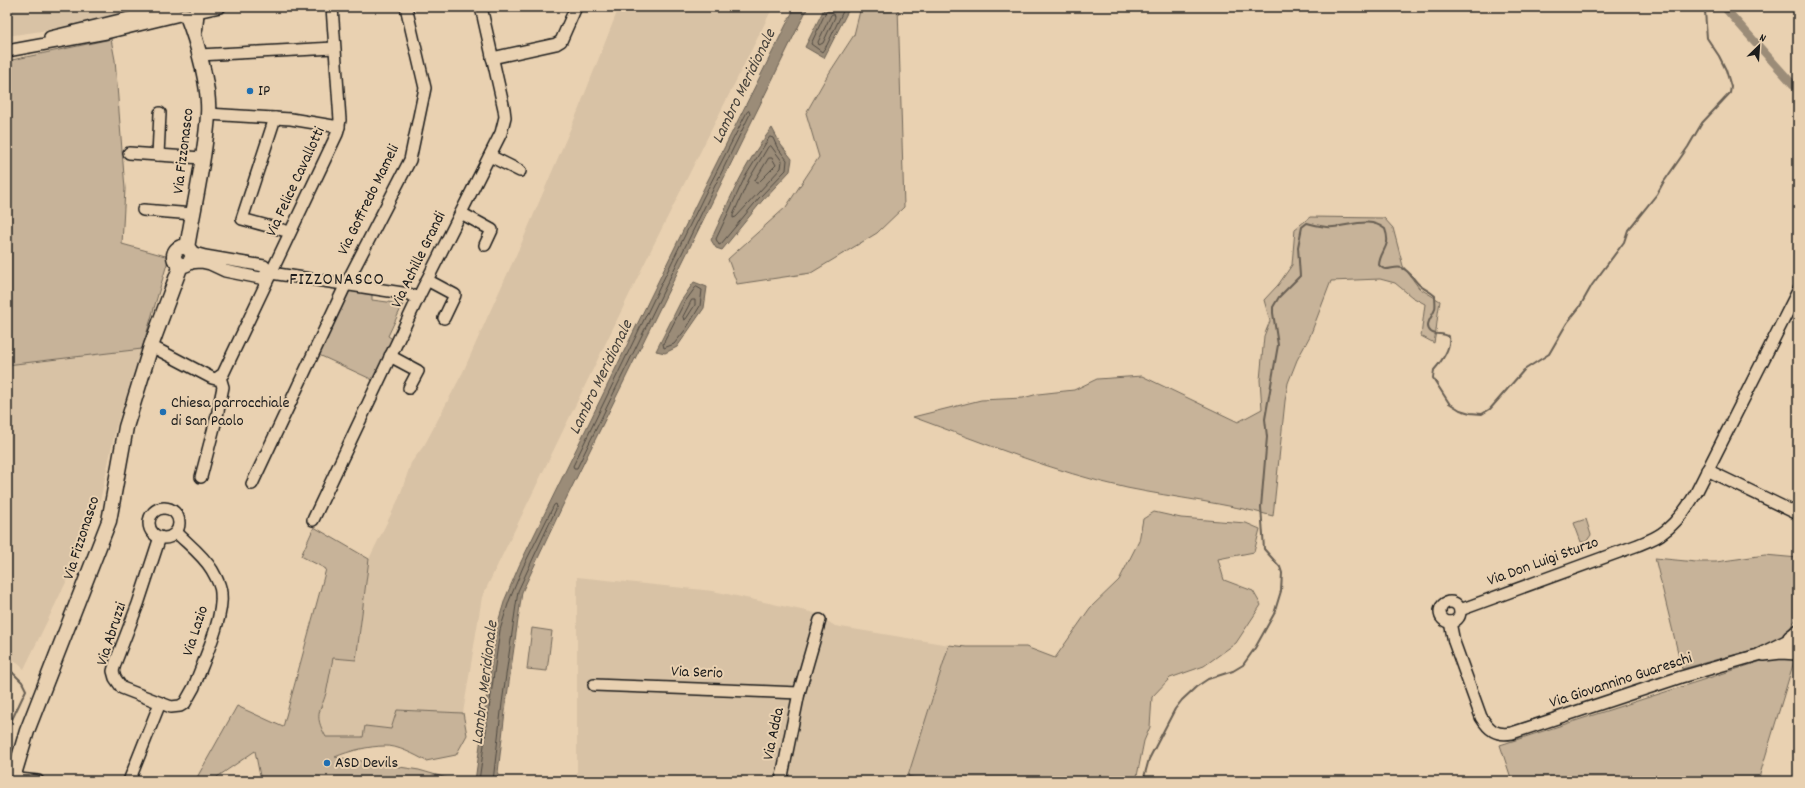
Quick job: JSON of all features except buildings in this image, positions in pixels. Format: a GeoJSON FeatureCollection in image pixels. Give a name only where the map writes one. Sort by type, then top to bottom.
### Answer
{"type":"FeatureCollection","features":[{"type":"Feature","properties":{"kind":"main road","name":"Via Fizzonasco"},"geometry":{"type":"LineString","coordinates":[[15,776],[27,731],[109,521],[126,426],[151,346],[187,257],[208,114],[200,55],[188,11]]}},
{"type":"Feature","properties":{"kind":"street"},"geometry":{"type":"LineString","coordinates":[[7,51],[188,11],[220,7]]}},
{"type":"Feature","properties":{"kind":"street","name":"Via Felice Cavallotti"},"geometry":{"type":"LineString","coordinates":[[220,377],[223,374],[339,127],[332,7]]}},
{"type":"Feature","properties":{"kind":"street","name":"Via Goffredo Mameli"},"geometry":{"type":"LineString","coordinates":[[252,484],[346,284],[410,160],[424,97],[424,79],[406,7]]}},
{"type":"Feature","properties":{"kind":"street","name":"Via Achille Grandi"},"geometry":{"type":"LineString","coordinates":[[313,520],[418,298],[501,134],[505,117],[480,7]]}},
{"type":"Feature","properties":{"kind":"street"},"geometry":{"type":"LineString","coordinates":[[492,58],[556,44],[561,41],[576,7]]}},
{"type":"Feature","properties":{"kind":"street"},"geometry":{"type":"LineString","coordinates":[[7,44],[104,29]]}},
{"type":"Feature","properties":{"kind":"street"},"geometry":{"type":"LineString","coordinates":[[200,55],[334,48]]}},
{"type":"Feature","properties":{"kind":"street"},"geometry":{"type":"LineString","coordinates":[[158,155],[160,113]]}},
{"type":"Feature","properties":{"kind":"street"},"geometry":{"type":"LineString","coordinates":[[208,114],[300,120],[339,127]]}},
{"type":"Feature","properties":{"kind":"street"},"geometry":{"type":"LineString","coordinates":[[275,118],[242,219],[290,232]]}},
{"type":"Feature","properties":{"kind":"street"},"geometry":{"type":"LineString","coordinates":[[129,153],[202,158]]}},
{"type":"Feature","properties":{"kind":"street"},"geometry":{"type":"LineString","coordinates":[[490,156],[520,171]]}},
{"type":"Feature","properties":{"kind":"street"},"geometry":{"type":"LineString","coordinates":[[143,210],[193,214]]}},
{"type":"Feature","properties":{"kind":"street"},"geometry":{"type":"LineString","coordinates":[[460,213],[492,230],[485,245]]}},
{"type":"Feature","properties":{"kind":"street"},"geometry":{"type":"LineString","coordinates":[[187,257],[210,264],[225,272],[260,278],[271,273],[409,294],[418,298]]}},
{"type":"Feature","properties":{"kind":"street"},"geometry":{"type":"LineString","coordinates":[[427,280],[455,295],[444,318]]}},
{"type":"Feature","properties":{"kind":"street","name":"Via Don Luigi Sturzo"},"geometry":{"type":"LineString","coordinates":[[1460,610],[1638,545],[1661,534],[1674,524],[1687,508],[1708,470],[1798,290]]}},
{"type":"Feature","properties":{"kind":"street"},"geometry":{"type":"LineString","coordinates":[[151,346],[212,378],[220,377],[223,387],[201,477]]}},
{"type":"Feature","properties":{"kind":"street"},"geometry":{"type":"LineString","coordinates":[[390,356],[418,370],[409,388]]}},
{"type":"Feature","properties":{"kind":"street"},"geometry":{"type":"LineString","coordinates":[[1708,470],[1798,514]]}},
{"type":"Feature","properties":{"kind":"street"},"geometry":{"type":"LineString","coordinates":[[162,508],[173,511],[177,515],[179,521],[176,532],[166,538],[154,535],[148,525],[152,513],[162,508]]}},
{"type":"Feature","properties":{"kind":"street","name":"Via Lazio"},"geometry":{"type":"LineString","coordinates":[[160,703],[171,706],[180,706],[189,698],[218,619],[221,604],[219,582],[212,569],[176,532]]}},
{"type":"Feature","properties":{"kind":"street","name":"Via Abruzzi"},"geometry":{"type":"LineString","coordinates":[[160,537],[138,604],[113,671],[117,683],[122,688],[160,703]]}},
{"type":"Feature","properties":{"kind":"street"},"geometry":{"type":"LineString","coordinates":[[1451,602],[1457,605],[1460,610],[1458,619],[1450,622],[1441,617],[1441,608],[1446,603],[1451,602]]}},
{"type":"Feature","properties":{"kind":"street","name":"Via Adda"},"geometry":{"type":"LineString","coordinates":[[781,781],[799,693],[820,620]]}},
{"type":"Feature","properties":{"kind":"street","name":"Via Giovannino Guareschi"},"geometry":{"type":"LineString","coordinates":[[1450,622],[1454,642],[1481,717],[1486,726],[1494,733],[1503,735],[1681,677],[1758,655],[1788,640],[1792,634],[1798,630]]}},
{"type":"Feature","properties":{"kind":"street"},"geometry":{"type":"LineString","coordinates":[[1788,640],[1789,647],[1798,654]]}},
{"type":"Feature","properties":{"kind":"street","name":"Via Giovannino Guareschi"},"geometry":{"type":"LineString","coordinates":[[1758,655],[1781,653],[1798,654]]}},
{"type":"Feature","properties":{"kind":"street","name":"Via Serio"},"geometry":{"type":"LineString","coordinates":[[594,685],[799,693]]}},
{"type":"Feature","properties":{"kind":"street"},"geometry":{"type":"LineString","coordinates":[[129,781],[160,703]]}},
{"type":"Feature","properties":{"kind":"street"},"geometry":{"type":"LineString","coordinates":[[15,776],[38,781]]}},
{"type":"Feature","properties":{"kind":"shaded area"},"geometry":{"type":"Polygon","coordinates":[[[7,7],[148,7],[42,31],[7,36],[7,7]]]}},
{"type":"Feature","properties":{"kind":"shaded area"},"geometry":{"type":"Polygon","coordinates":[[[619,7],[773,7],[652,248],[482,597],[463,713],[397,710],[391,729],[365,727],[363,737],[326,737],[321,727],[318,712],[327,691],[333,658],[356,660],[369,559],[399,498],[411,463],[425,444],[463,372],[522,242],[578,111],[619,7]]]}},
{"type":"Feature","properties":{"kind":"shaded area"},"geometry":{"type":"Polygon","coordinates":[[[861,7],[898,7],[904,207],[877,233],[811,273],[737,284],[728,259],[786,207],[819,157],[806,113],[826,78],[854,35],[861,7]]]}},
{"type":"Feature","properties":{"kind":"shaded area"},"geometry":{"type":"Polygon","coordinates":[[[111,39],[115,60],[125,189],[122,244],[169,257],[142,349],[7,365],[7,61],[111,39]]]}},
{"type":"Feature","properties":{"kind":"shaded area"},"geometry":{"type":"Polygon","coordinates":[[[1310,217],[1384,218],[1393,228],[1403,266],[1419,288],[1440,301],[1434,343],[1421,336],[1425,304],[1412,297],[1395,283],[1380,279],[1331,281],[1310,336],[1297,360],[1288,383],[1273,516],[1255,511],[1145,492],[1073,474],[913,417],[981,400],[1023,398],[1038,394],[1074,390],[1097,379],[1142,376],[1238,422],[1262,409],[1260,380],[1264,336],[1270,321],[1264,300],[1278,285],[1292,265],[1295,229],[1310,217]]]}},
{"type":"Feature","properties":{"kind":"shaded area"},"geometry":{"type":"Polygon","coordinates":[[[352,290],[372,293],[372,300],[403,304],[388,336],[394,340],[373,380],[319,355],[349,292],[352,290]]]}},
{"type":"Feature","properties":{"kind":"shaded area"},"geometry":{"type":"Polygon","coordinates":[[[142,349],[116,427],[100,501],[71,572],[24,669],[7,654],[7,365],[142,349]]]}},
{"type":"Feature","properties":{"kind":"shaded area"},"geometry":{"type":"Polygon","coordinates":[[[1154,512],[1181,518],[1246,523],[1260,529],[1254,552],[1218,559],[1224,580],[1253,591],[1261,605],[1236,643],[1204,666],[1170,678],[1152,697],[1150,727],[1144,741],[1136,781],[925,781],[908,776],[949,645],[966,647],[1026,647],[1055,658],[1090,608],[1119,580],[1139,541],[1143,519],[1154,512]]]}},
{"type":"Feature","properties":{"kind":"shaded area"},"geometry":{"type":"Polygon","coordinates":[[[1586,519],[1591,535],[1586,542],[1581,542],[1574,523],[1586,519]]]}},
{"type":"Feature","properties":{"kind":"shaded area"},"geometry":{"type":"Polygon","coordinates":[[[314,527],[369,559],[356,660],[333,658],[325,697],[319,712],[320,722],[326,737],[363,737],[365,726],[391,729],[397,710],[463,713],[467,735],[456,755],[426,761],[406,751],[390,746],[366,748],[335,757],[419,770],[450,779],[449,781],[261,781],[255,751],[217,777],[217,781],[195,781],[237,706],[283,727],[326,569],[301,556],[314,527]]]}},
{"type":"Feature","properties":{"kind":"shaded area"},"geometry":{"type":"Polygon","coordinates":[[[1765,555],[1798,558],[1798,616],[1785,635],[1763,647],[1682,669],[1655,558],[1696,562],[1716,562],[1765,555]]]}},
{"type":"Feature","properties":{"kind":"shaded area"},"geometry":{"type":"Polygon","coordinates":[[[577,577],[713,591],[815,613],[835,626],[949,645],[908,775],[925,781],[577,781],[577,577]]]}},
{"type":"Feature","properties":{"kind":"shaded area"},"geometry":{"type":"Polygon","coordinates":[[[532,628],[552,631],[547,671],[527,669],[532,628]]]}},
{"type":"Feature","properties":{"kind":"shaded area"},"geometry":{"type":"Polygon","coordinates":[[[1771,658],[1795,658],[1758,781],[1512,781],[1500,745],[1771,658]]]}},
{"type":"Feature","properties":{"kind":"water"},"geometry":{"type":"Polygon","coordinates":[[[795,7],[808,7],[562,507],[522,592],[506,703],[497,781],[475,781],[496,629],[505,599],[519,566],[700,196],[795,7]]]}},
{"type":"Feature","properties":{"kind":"water"},"geometry":{"type":"Polygon","coordinates":[[[825,7],[850,7],[824,58],[805,47],[825,7]]]}},
{"type":"Feature","properties":{"kind":"water"},"geometry":{"type":"Polygon","coordinates":[[[772,128],[781,145],[792,159],[790,171],[762,201],[722,250],[716,248],[711,240],[724,211],[754,154],[772,128]]]}},
{"type":"Feature","properties":{"kind":"water"},"geometry":{"type":"Polygon","coordinates":[[[694,282],[707,287],[704,308],[677,347],[665,353],[656,351],[681,301],[694,282]]]}},
{"type":"Feature","properties":{"kind":"waterway"},"geometry":{"type":"LineString","coordinates":[[1143,781],[1149,759],[1175,709],[1196,687],[1208,679],[1233,671],[1243,665],[1255,648],[1274,614],[1281,591],[1282,573],[1280,567],[1264,549],[1261,507],[1267,437],[1265,419],[1278,345],[1273,307],[1279,297],[1300,276],[1298,247],[1302,227],[1307,223],[1330,227],[1366,222],[1379,225],[1385,229],[1387,240],[1379,265],[1384,269],[1399,267],[1405,269],[1419,285],[1435,296],[1435,309],[1428,323],[1429,329],[1435,334],[1449,337],[1447,350],[1434,370],[1433,378],[1449,403],[1460,410],[1482,414],[1490,409],[1524,370],[1549,354],[1592,285],[1624,242],[1628,230],[1657,194],[1702,123],[1730,93],[1731,87],[1726,70],[1707,38],[1704,7]]}},
{"type":"Feature","properties":{"kind":"waterway"},"geometry":{"type":"LineString","coordinates":[[1724,7],[1798,90]]}},
{"type":"Feature","properties":{"kind":"waterway"},"geometry":{"type":"LineString","coordinates":[[7,667],[22,682],[26,690],[7,730]]}},
{"type":"Feature","properties":{"kind":"place","name":"IP"},"geometry":{"type":"Point","coordinates":[250,91]}},
{"type":"Feature","properties":{"kind":"place","name":"Chiesa parrocchiale di San Paolo"},"geometry":{"type":"Point","coordinates":[163,412]}},
{"type":"Feature","properties":{"kind":"place","name":"ASD Devils"},"geometry":{"type":"Point","coordinates":[327,763]}},
{"type":"Feature","properties":{"kind":"district","name":"FIZZONASCO"},"geometry":{"type":"Point","coordinates":[337,280]}},
{"type":"Feature","properties":{"kind":"water label","name":"Lambro Meridionale"},"geometry":{"type":"Point","coordinates":[745,87]}},
{"type":"Feature","properties":{"kind":"water label","name":"Lambro Meridionale"},"geometry":{"type":"Point","coordinates":[602,378]}},
{"type":"Feature","properties":{"kind":"water label","name":"Lambro Meridionale"},"geometry":{"type":"Point","coordinates":[486,683]}}]}
